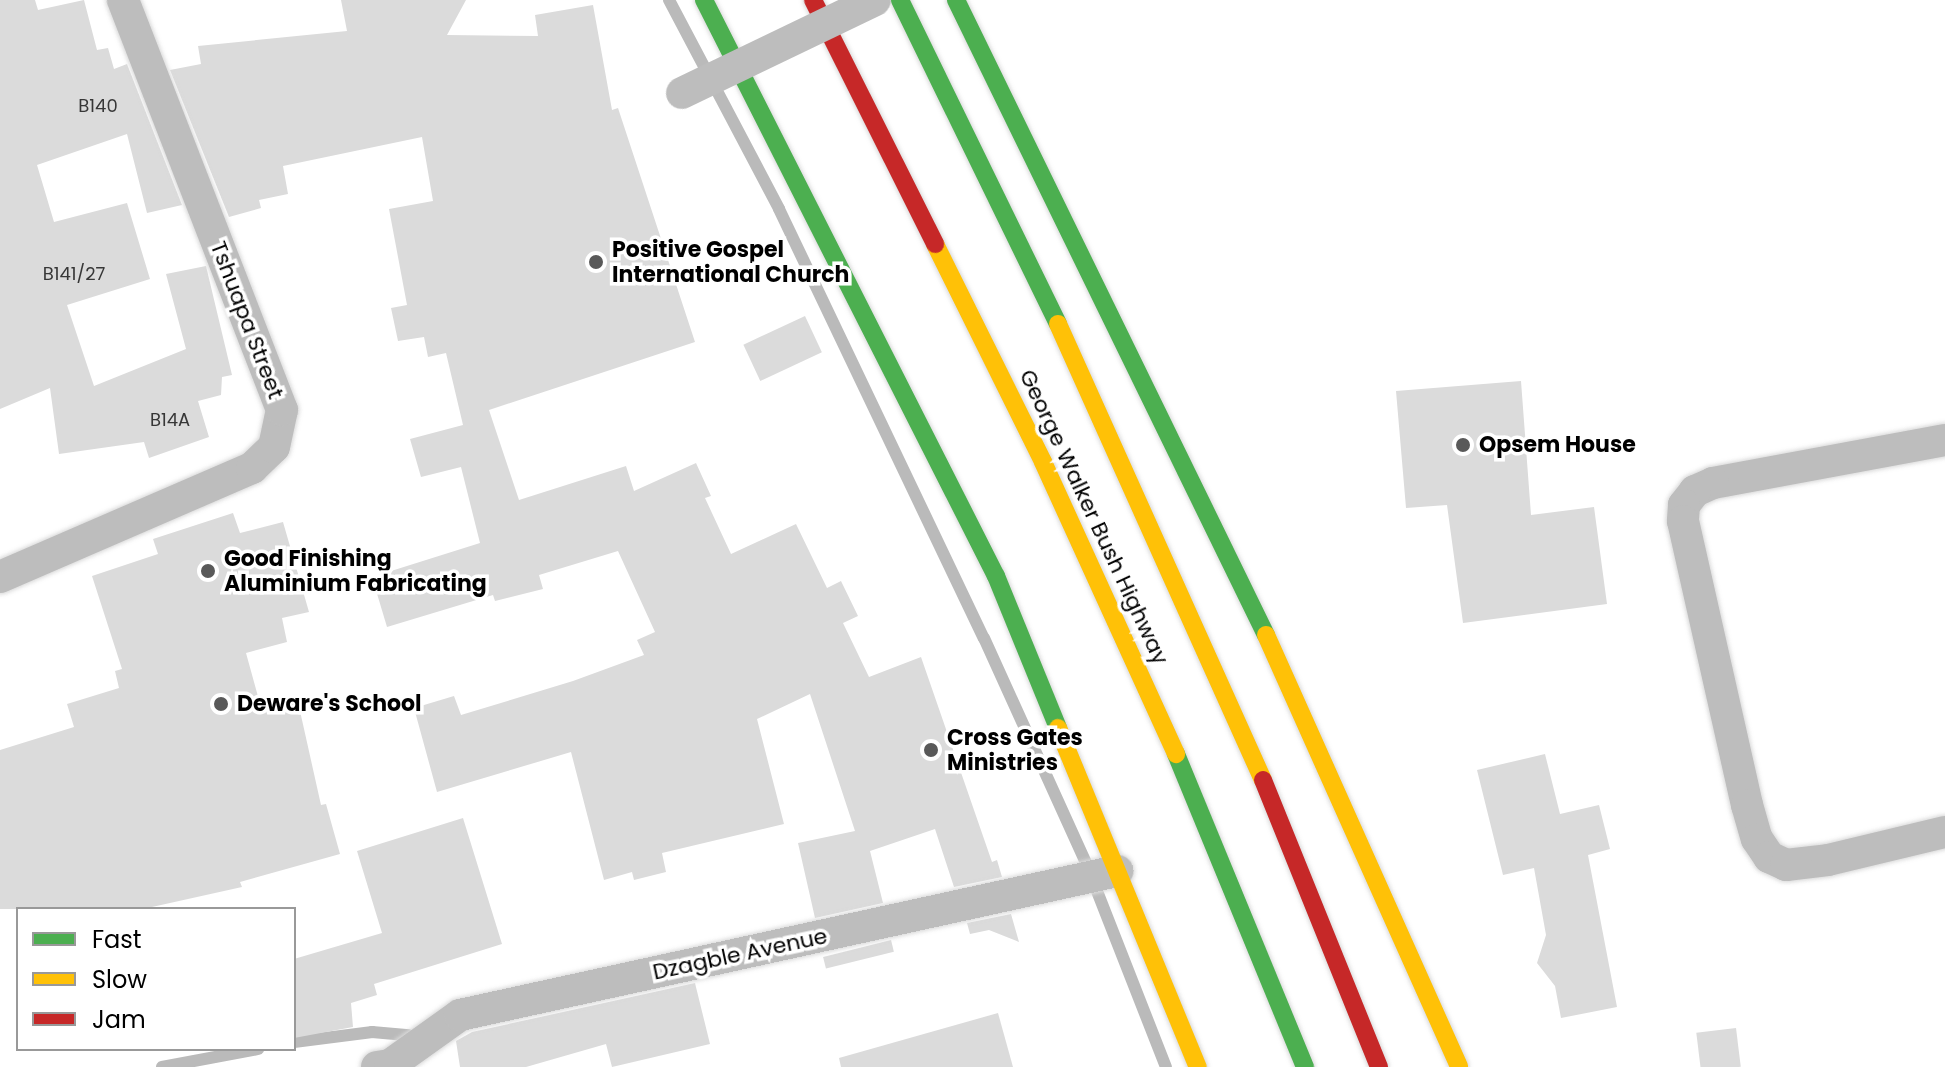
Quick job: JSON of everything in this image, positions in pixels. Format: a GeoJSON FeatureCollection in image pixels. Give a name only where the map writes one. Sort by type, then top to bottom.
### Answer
{"type":"FeatureCollection","features":[{"type":"Feature","properties":{"kind":"highway"},"geometry":{"type":"LineString","coordinates":[[704,0],[990,562],[1198,1067]]}},
{"type":"Feature","properties":{"kind":"highway","name":"George Walker Bush Highway"},"geometry":{"type":"LineString","coordinates":[[813,0],[1050,476],[1161,717],[1305,1067]]}},
{"type":"Feature","properties":{"kind":"highway","name":"George Walker Bush Highway"},"geometry":{"type":"LineString","coordinates":[[900,0],[1103,417],[1276,810],[1379,1067]]}},
{"type":"Feature","properties":{"kind":"highway"},"geometry":{"type":"LineString","coordinates":[[956,0],[1313,732],[1459,1067]]}},
{"type":"Feature","properties":{"kind":"street","name":"Tshuapa Street"},"geometry":{"type":"LineString","coordinates":[[0,577],[252,468],[274,447],[282,410],[123,0]]}},
{"type":"Feature","properties":{"kind":"street"},"geometry":{"type":"LineString","coordinates":[[682,93],[875,0]]}},
{"type":"Feature","properties":{"kind":"street"},"geometry":{"type":"LineString","coordinates":[[1945,440],[1713,483],[1695,491],[1684,505],[1683,521],[1739,776],[1757,839],[1769,857],[1786,865],[1814,862],[1945,832]]}},
{"type":"Feature","properties":{"kind":"street","name":"Dzagble Avenue"},"geometry":{"type":"LineString","coordinates":[[386,1066],[460,1015],[1117,871]]}},
{"type":"Feature","properties":{"kind":"building"},"geometry":{"type":"Polygon","coordinates":[[[0,0],[35,0],[38,10],[84,0],[97,50],[108,48],[114,69],[127,64],[182,205],[147,213],[127,134],[37,165],[54,222],[127,203],[150,279],[67,305],[94,386],[186,349],[166,274],[206,266],[232,375],[222,377],[221,395],[198,401],[209,437],[149,458],[144,442],[59,454],[50,388],[0,409],[0,0]]]}},
{"type":"Feature","properties":{"kind":"building"},"geometry":{"type":"Polygon","coordinates":[[[341,0],[466,0],[447,35],[538,36],[535,15],[593,5],[612,110],[618,108],[695,342],[489,410],[519,500],[626,466],[634,491],[696,463],[711,496],[705,498],[731,554],[796,524],[827,588],[841,581],[858,616],[843,623],[869,677],[921,657],[992,862],[997,860],[1002,877],[954,887],[935,829],[870,851],[883,903],[815,918],[798,843],[855,831],[810,694],[757,719],[784,824],[662,853],[666,872],[634,880],[632,872],[604,880],[571,752],[437,792],[414,708],[454,696],[461,715],[573,681],[644,655],[637,640],[655,632],[618,551],[539,575],[543,589],[495,601],[493,595],[387,627],[372,577],[480,543],[461,467],[421,477],[410,439],[463,425],[446,353],[428,357],[424,337],[398,341],[391,308],[407,305],[389,209],[433,201],[422,137],[283,166],[288,194],[259,200],[261,208],[229,217],[170,70],[201,64],[198,46],[347,31],[341,0]]]}},
{"type":"Feature","properties":{"kind":"building"},"geometry":{"type":"Polygon","coordinates":[[[805,316],[822,352],[760,381],[743,345],[805,316]]]}},
{"type":"Feature","properties":{"kind":"building"},"geometry":{"type":"Polygon","coordinates":[[[1521,381],[1531,515],[1594,507],[1607,604],[1463,623],[1447,505],[1406,508],[1396,391],[1521,381]]]}},
{"type":"Feature","properties":{"kind":"building"},"geometry":{"type":"Polygon","coordinates":[[[233,513],[240,533],[283,522],[309,612],[282,618],[287,642],[246,653],[262,711],[298,702],[321,805],[326,804],[340,854],[240,882],[242,887],[152,907],[0,909],[0,750],[74,727],[67,704],[119,688],[115,671],[122,669],[92,576],[158,554],[153,539],[233,513]]]}},
{"type":"Feature","properties":{"kind":"building"},"geometry":{"type":"Polygon","coordinates":[[[1545,754],[1560,814],[1599,805],[1610,849],[1588,855],[1617,1007],[1561,1018],[1555,986],[1537,963],[1546,935],[1534,868],[1503,875],[1477,770],[1545,754]]]}},
{"type":"Feature","properties":{"kind":"building"},"geometry":{"type":"Polygon","coordinates":[[[463,818],[502,944],[374,984],[377,995],[351,1003],[353,1027],[296,1038],[296,958],[382,933],[357,851],[463,818]]]}},
{"type":"Feature","properties":{"kind":"building"},"geometry":{"type":"Polygon","coordinates":[[[1011,914],[1019,942],[989,930],[970,934],[967,923],[1011,914]]]}},
{"type":"Feature","properties":{"kind":"building"},"geometry":{"type":"Polygon","coordinates":[[[891,940],[894,952],[826,969],[823,957],[891,940]]]}},
{"type":"Feature","properties":{"kind":"building"},"geometry":{"type":"Polygon","coordinates":[[[695,983],[710,1044],[612,1067],[606,1044],[526,1067],[460,1067],[456,1041],[472,1032],[695,983]]]}},
{"type":"Feature","properties":{"kind":"building"},"geometry":{"type":"Polygon","coordinates":[[[998,1013],[1013,1067],[841,1067],[839,1058],[998,1013]]]}},
{"type":"Feature","properties":{"kind":"building"},"geometry":{"type":"Polygon","coordinates":[[[1736,1028],[1741,1067],[1700,1067],[1696,1033],[1736,1028]]]}},
{"type":"Feature","properties":{"kind":"waterway"},"geometry":{"type":"LineString","coordinates":[[669,0],[779,209],[984,638],[1086,863],[1166,1067]]}},
{"type":"Feature","properties":{"kind":"waterway"},"geometry":{"type":"LineString","coordinates":[[296,1042],[372,1032],[409,1035]]}},
{"type":"Feature","properties":{"kind":"waterway"},"geometry":{"type":"LineString","coordinates":[[162,1067],[247,1051]]}},
{"type":"Feature","properties":{"kind":"traffic: fast"},"geometry":{"type":"LineString","coordinates":[[704,0],[996,576],[1058,728]]}},
{"type":"Feature","properties":{"kind":"traffic: fast"},"geometry":{"type":"LineString","coordinates":[[900,0],[1058,324]]}},
{"type":"Feature","properties":{"kind":"traffic: fast"},"geometry":{"type":"LineString","coordinates":[[956,0],[1266,635]]}},
{"type":"Feature","properties":{"kind":"traffic: fast"},"geometry":{"type":"LineString","coordinates":[[1176,754],[1305,1067]]}},
{"type":"Feature","properties":{"kind":"traffic: slow"},"geometry":{"type":"LineString","coordinates":[[935,244],[1043,462],[1176,754]]}},
{"type":"Feature","properties":{"kind":"traffic: slow"},"geometry":{"type":"LineString","coordinates":[[1058,324],[1263,780]]}},
{"type":"Feature","properties":{"kind":"traffic: slow"},"geometry":{"type":"LineString","coordinates":[[1266,635],[1459,1067]]}},
{"type":"Feature","properties":{"kind":"traffic: slow"},"geometry":{"type":"LineString","coordinates":[[1058,728],[1198,1067]]}},
{"type":"Feature","properties":{"kind":"traffic: jam"},"geometry":{"type":"LineString","coordinates":[[813,0],[935,244]]}},
{"type":"Feature","properties":{"kind":"traffic: jam"},"geometry":{"type":"LineString","coordinates":[[1263,780],[1379,1067]]}},
{"type":"Feature","properties":{"kind":"place","name":"Positive Gospel International Church"},"geometry":{"type":"Point","coordinates":[596,262]}},
{"type":"Feature","properties":{"kind":"place","name":"Opsem House"},"geometry":{"type":"Point","coordinates":[1463,445]}},
{"type":"Feature","properties":{"kind":"place","name":"Good Finishing Aluminium Fabricating"},"geometry":{"type":"Point","coordinates":[208,571]}},
{"type":"Feature","properties":{"kind":"place","name":"Deware's School"},"geometry":{"type":"Point","coordinates":[221,704]}},
{"type":"Feature","properties":{"kind":"place","name":"Cross Gates Ministries"},"geometry":{"type":"Point","coordinates":[931,750]}}]}
